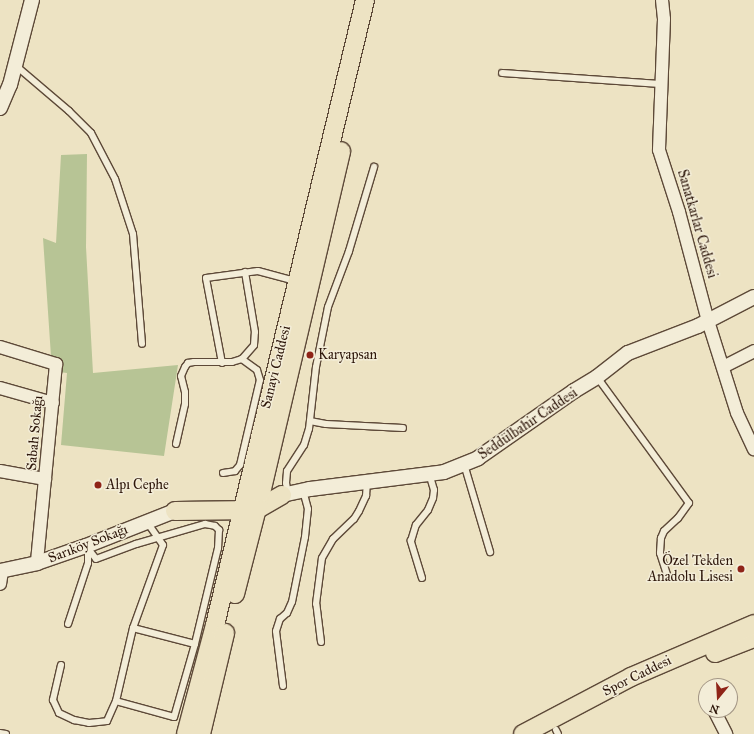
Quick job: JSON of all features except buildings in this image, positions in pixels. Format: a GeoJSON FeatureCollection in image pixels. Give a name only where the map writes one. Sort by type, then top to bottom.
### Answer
{"type":"FeatureCollection","features":[{"type":"Feature","properties":{"kind":"main road","name":"Sanayi Caddesi"},"geometry":{"type":"LineString","coordinates":[[201,734],[251,502],[296,281],[365,0]]}},
{"type":"Feature","properties":{"kind":"main road","name":"Sanayi Caddesi"},"geometry":{"type":"LineString","coordinates":[[186,734],[198,651],[251,502],[377,0]]}},
{"type":"Feature","properties":{"kind":"main road"},"geometry":{"type":"LineString","coordinates":[[175,511],[251,502],[285,494]]}},
{"type":"Feature","properties":{"kind":"main road","name":"Spor Caddesi"},"geometry":{"type":"LineString","coordinates":[[523,734],[631,677],[754,624]]}},
{"type":"Feature","properties":{"kind":"main road","name":"Spor Caddesi"},"geometry":{"type":"LineString","coordinates":[[555,733],[635,688],[754,638]]}},
{"type":"Feature","properties":{"kind":"street"},"geometry":{"type":"LineString","coordinates":[[0,108],[10,85],[32,0]]}},
{"type":"Feature","properties":{"kind":"street","name":"Sanatkarlar Caddesi"},"geometry":{"type":"LineString","coordinates":[[662,0],[664,19],[659,150],[679,212],[722,367],[737,413],[754,449]]}},
{"type":"Feature","properties":{"kind":"street","name":"Seddülbahir Caddesi"},"geometry":{"type":"LineString","coordinates":[[285,494],[367,481],[444,472],[464,464],[478,458],[574,391],[598,377],[628,353],[698,326],[754,296]]}},
{"type":"Feature","properties":{"kind":"street","name":"Sabah Sokağı"},"geometry":{"type":"LineString","coordinates":[[0,347],[56,364],[37,563]]}},
{"type":"Feature","properties":{"kind":"street"},"geometry":{"type":"LineString","coordinates":[[722,367],[754,351]]}},
{"type":"Feature","properties":{"kind":"street"},"geometry":{"type":"LineString","coordinates":[[0,388],[53,403]]}},
{"type":"Feature","properties":{"kind":"street"},"geometry":{"type":"LineString","coordinates":[[0,471],[45,479]]}},
{"type":"Feature","properties":{"kind":"street","name":"Sarıköy Sokağı"},"geometry":{"type":"LineString","coordinates":[[1,575],[87,548],[175,511]]}},
{"type":"Feature","properties":{"kind":"street"},"geometry":{"type":"LineString","coordinates":[[718,718],[726,734]]}},
{"type":"Feature","properties":{"kind":"lane"},"geometry":{"type":"LineString","coordinates":[[15,64],[69,111],[91,133],[115,179],[132,234],[142,344]]}},
{"type":"Feature","properties":{"kind":"lane"},"geometry":{"type":"LineString","coordinates":[[502,73],[661,84]]}},
{"type":"Feature","properties":{"kind":"lane"},"geometry":{"type":"LineString","coordinates":[[285,494],[287,471],[304,445],[310,421],[316,367],[325,320],[334,288],[349,251],[374,167]]}},
{"type":"Feature","properties":{"kind":"lane"},"geometry":{"type":"LineString","coordinates":[[222,363],[206,278],[258,270],[296,281]]}},
{"type":"Feature","properties":{"kind":"lane"},"geometry":{"type":"LineString","coordinates":[[176,444],[185,404],[185,392],[182,376],[188,363],[222,363],[242,359],[252,349],[255,341],[245,272]]}},
{"type":"Feature","properties":{"kind":"lane"},"geometry":{"type":"LineString","coordinates":[[223,473],[235,471],[240,465],[260,380],[257,370],[242,359]]}},
{"type":"Feature","properties":{"kind":"lane"},"geometry":{"type":"LineString","coordinates":[[598,377],[689,503],[678,518],[664,531],[661,538],[660,553],[668,577]]}},
{"type":"Feature","properties":{"kind":"lane"},"geometry":{"type":"LineString","coordinates":[[310,421],[326,424],[403,428]]}},
{"type":"Feature","properties":{"kind":"lane"},"geometry":{"type":"LineString","coordinates":[[464,464],[490,552]]}},
{"type":"Feature","properties":{"kind":"lane"},"geometry":{"type":"LineString","coordinates":[[422,578],[411,541],[416,524],[428,510],[433,498],[434,490],[429,474]]}},
{"type":"Feature","properties":{"kind":"lane"},"geometry":{"type":"LineString","coordinates":[[321,642],[316,604],[322,558],[333,539],[354,519],[360,510],[366,496],[367,481]]}},
{"type":"Feature","properties":{"kind":"lane"},"geometry":{"type":"LineString","coordinates":[[283,686],[276,631],[280,619],[287,613],[292,602],[306,537],[308,509],[303,490]]}},
{"type":"Feature","properties":{"kind":"lane"},"geometry":{"type":"LineString","coordinates":[[61,665],[53,700],[60,713],[74,720],[89,723],[107,722],[116,701],[133,628],[163,545],[147,522]]}},
{"type":"Feature","properties":{"kind":"lane"},"geometry":{"type":"LineString","coordinates":[[87,548],[96,559],[136,544],[205,524],[215,526],[220,530],[218,548],[198,651],[174,717],[116,701]]}},
{"type":"Feature","properties":{"kind":"lane"},"geometry":{"type":"LineString","coordinates":[[68,624],[88,563],[87,548]]}},
{"type":"Feature","properties":{"kind":"lane"},"geometry":{"type":"LineString","coordinates":[[133,628],[198,651]]}},
{"type":"Feature","properties":{"kind":"lane"},"geometry":{"type":"LineString","coordinates":[[0,733],[6,734]]}},
{"type":"Feature","properties":{"kind":"green space"},"geometry":{"type":"Polygon","coordinates":[[[87,154],[86,247],[93,373],[178,365],[164,456],[61,445],[67,373],[52,371],[43,238],[56,243],[61,155],[87,154]]]}},
{"type":"Feature","properties":{"kind":"place","name":"Karyapsan"},"geometry":{"type":"Point","coordinates":[310,355]}},
{"type":"Feature","properties":{"kind":"place","name":"Alpı Cephe"},"geometry":{"type":"Point","coordinates":[98,485]}},
{"type":"Feature","properties":{"kind":"place","name":"Özel Tekden Anadolu Lisesi"},"geometry":{"type":"Point","coordinates":[741,569]}}]}
